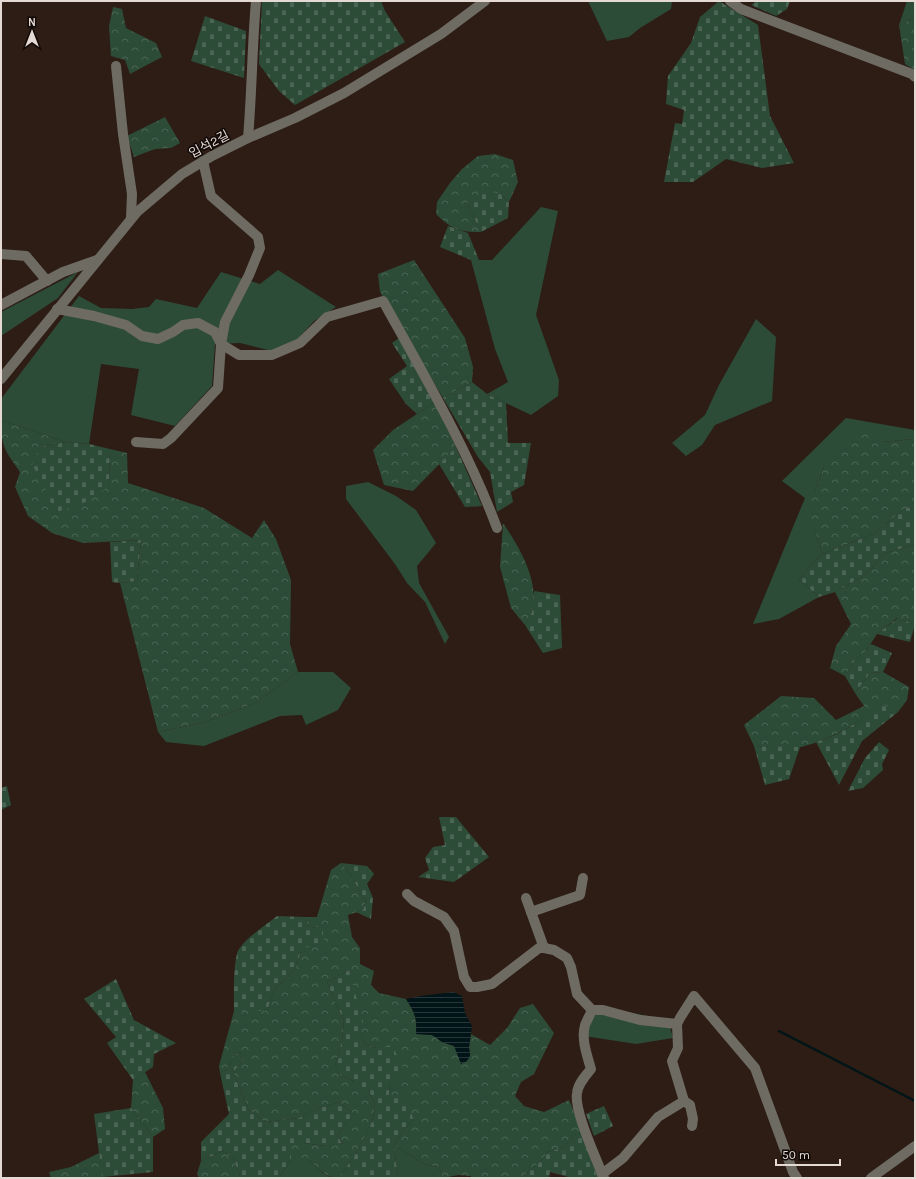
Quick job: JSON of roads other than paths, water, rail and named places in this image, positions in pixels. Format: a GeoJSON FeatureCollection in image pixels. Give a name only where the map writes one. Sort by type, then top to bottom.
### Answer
{"type":"FeatureCollection","features":[{"type":"Feature","properties":{"kind":"street"},"geometry":{"type":"LineString","coordinates":[[248,138],[252,96],[252,46],[256,1]]}},
{"type":"Feature","properties":{"kind":"street","name":"입석2길"},"geometry":{"type":"LineString","coordinates":[[1,379],[131,218],[182,174],[248,138],[295,118],[344,92],[440,34],[485,1]]}},
{"type":"Feature","properties":{"kind":"street"},"geometry":{"type":"LineString","coordinates":[[730,1],[741,9],[912,74],[915,77]]}},
{"type":"Feature","properties":{"kind":"street"},"geometry":{"type":"LineString","coordinates":[[116,66],[123,134],[132,194],[131,218]]}},
{"type":"Feature","properties":{"kind":"street"},"geometry":{"type":"LineString","coordinates":[[136,442],[162,444],[171,438],[218,388],[224,322],[249,275],[260,248],[258,237],[211,196],[203,162]]}},
{"type":"Feature","properties":{"kind":"street"},"geometry":{"type":"LineString","coordinates":[[1,254],[26,256],[47,281]]}},
{"type":"Feature","properties":{"kind":"street"},"geometry":{"type":"LineString","coordinates":[[1,305],[63,272],[97,259]]}},
{"type":"Feature","properties":{"kind":"street"},"geometry":{"type":"LineString","coordinates":[[57,309],[94,316],[126,325],[142,336],[158,339],[173,332],[183,325],[198,323],[215,332],[221,344],[239,355],[272,355],[300,343],[327,317],[383,301],[460,442],[483,491],[497,528]]}},
{"type":"Feature","properties":{"kind":"street"},"geometry":{"type":"LineString","coordinates":[[531,912],[580,895],[583,878]]}},
{"type":"Feature","properties":{"kind":"street"},"geometry":{"type":"LineString","coordinates":[[407,894],[414,901],[444,917],[454,931],[464,977],[470,986],[477,987],[492,984],[539,948],[544,948],[554,950],[567,958],[571,967],[577,994],[592,1010],[603,1010],[640,1020],[677,1024]]}},
{"type":"Feature","properties":{"kind":"street"},"geometry":{"type":"LineString","coordinates":[[526,898],[544,948]]}},
{"type":"Feature","properties":{"kind":"street"},"geometry":{"type":"LineString","coordinates":[[692,1126],[693,1119],[690,1105],[684,1100],[672,1061],[678,1048],[677,1024],[694,996],[755,1068],[793,1172],[797,1178]]}},
{"type":"Feature","properties":{"kind":"street"},"geometry":{"type":"LineString","coordinates":[[592,1010],[585,1025],[584,1035],[585,1048],[591,1069],[580,1083],[577,1093],[578,1109],[603,1176],[623,1158],[658,1117],[684,1100]]}},
{"type":"Feature","properties":{"kind":"street"},"geometry":{"type":"LineString","coordinates":[[871,1178],[915,1146]]}},
{"type":"Feature","properties":{"kind":"waterway"},"geometry":{"type":"LineString","coordinates":[[779,1031],[915,1101]]}}]}
